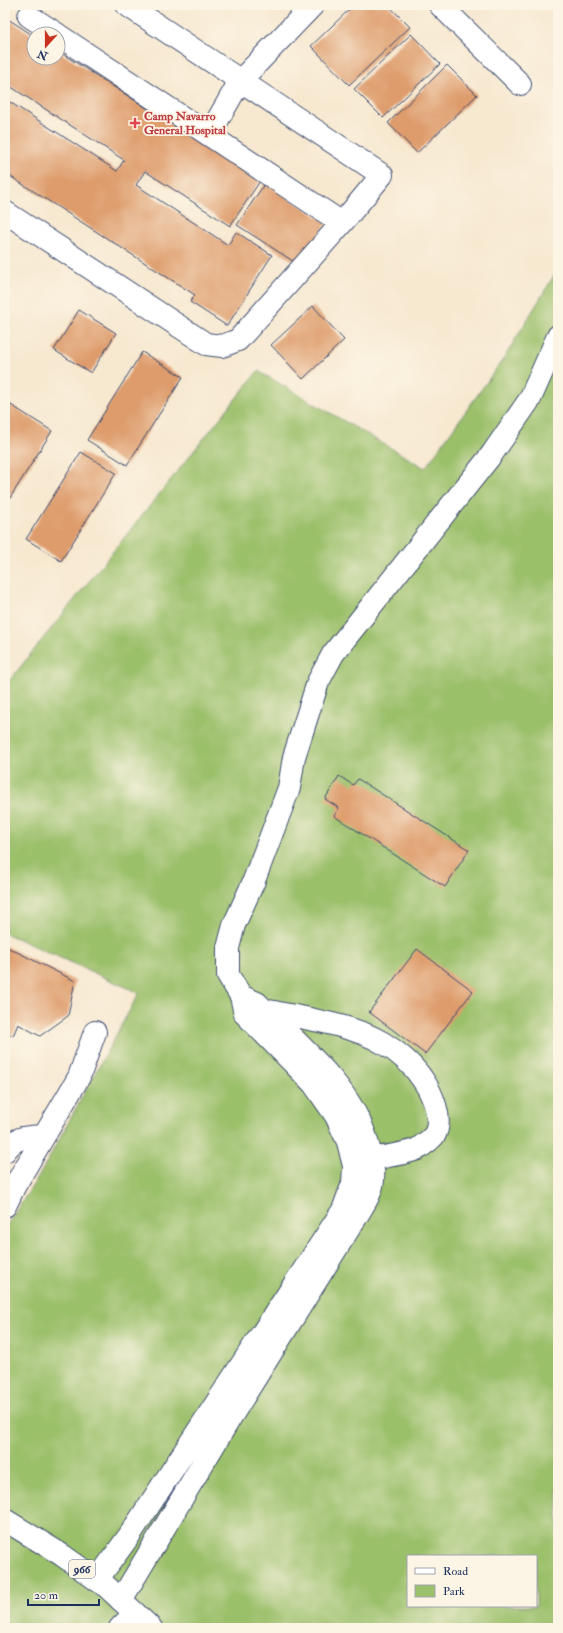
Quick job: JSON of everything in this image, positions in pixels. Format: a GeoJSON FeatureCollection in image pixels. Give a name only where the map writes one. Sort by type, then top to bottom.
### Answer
{"type":"FeatureCollection","features":[{"type":"Feature","properties":{"kind":"main road"},"geometry":{"type":"LineString","coordinates":[[5,212],[206,344],[222,346],[238,340],[382,176],[127,5]]}},
{"type":"Feature","properties":{"kind":"main road"},"geometry":{"type":"LineString","coordinates":[[208,135],[240,81],[313,5]]}},
{"type":"Feature","properties":{"kind":"main road"},"geometry":{"type":"LineString","coordinates":[[440,5],[520,84]]}},
{"type":"Feature","properties":{"kind":"main road"},"geometry":{"type":"LineString","coordinates":[[29,16],[45,26]]}},
{"type":"Feature","properties":{"kind":"main road"},"geometry":{"type":"LineString","coordinates":[[66,40],[342,223]]}},
{"type":"Feature","properties":{"kind":"main road"},"geometry":{"type":"LineString","coordinates":[[97,1580],[129,1536],[343,1210],[353,1183],[354,1166],[348,1142],[336,1116],[313,1083],[245,1014],[241,996],[228,975],[228,948],[234,925],[253,883],[289,788],[294,757],[318,682],[333,654],[492,454],[530,399],[558,336]]}},
{"type":"Feature","properties":{"kind":"main road"},"geometry":{"type":"LineString","coordinates":[[120,1628],[128,1606],[229,1420],[360,1211],[371,1189],[373,1168],[368,1139],[353,1108],[328,1074],[257,1003],[241,996]]}},
{"type":"Feature","properties":{"kind":"main road"},"geometry":{"type":"LineString","coordinates":[[264,1010],[333,1024],[365,1034],[383,1043],[403,1058],[423,1080],[436,1107],[439,1121],[434,1135],[418,1149],[372,1159]]}},
{"type":"Feature","properties":{"kind":"main road"},"geometry":{"type":"LineString","coordinates":[[8,1189],[44,1136],[79,1077],[95,1032]]}},
{"type":"Feature","properties":{"kind":"main road"},"geometry":{"type":"LineString","coordinates":[[6,1149],[10,1144],[24,1137],[44,1136]]}},
{"type":"Feature","properties":{"kind":"main road","name":"966"},"geometry":{"type":"LineString","coordinates":[[5,1520],[62,1555],[97,1580],[151,1628]]}},
{"type":"Feature","properties":{"kind":"green space"},"geometry":{"type":"Polygon","coordinates":[[[558,269],[558,1628],[5,1628],[5,1228],[39,1176],[139,993],[5,933],[5,686],[258,371],[425,468],[504,358],[558,269]]]}},
{"type":"Feature","properties":{"kind":"building"},"geometry":{"type":"Polygon","coordinates":[[[354,5],[388,5],[410,27],[349,85],[311,46],[354,5]]]}},
{"type":"Feature","properties":{"kind":"building"},"geometry":{"type":"Polygon","coordinates":[[[5,17],[26,31],[26,66],[66,66],[66,56],[260,181],[230,226],[145,171],[136,185],[228,245],[236,232],[272,255],[227,326],[190,302],[195,295],[5,173],[5,99],[117,171],[124,160],[5,83],[5,17]]]}},
{"type":"Feature","properties":{"kind":"building"},"geometry":{"type":"Polygon","coordinates":[[[411,34],[440,64],[383,118],[354,89],[411,34]]]}},
{"type":"Feature","properties":{"kind":"building"},"geometry":{"type":"Polygon","coordinates":[[[447,65],[477,95],[417,153],[388,123],[447,65]]]}},
{"type":"Feature","properties":{"kind":"building"},"geometry":{"type":"Polygon","coordinates":[[[265,183],[327,223],[299,265],[237,225],[265,183]]]}},
{"type":"Feature","properties":{"kind":"building"},"geometry":{"type":"Polygon","coordinates":[[[313,306],[344,340],[303,379],[271,345],[313,306]]]}},
{"type":"Feature","properties":{"kind":"building"},"geometry":{"type":"Polygon","coordinates":[[[79,310],[116,333],[91,373],[54,350],[79,310]]]}},
{"type":"Feature","properties":{"kind":"building"},"geometry":{"type":"Polygon","coordinates":[[[142,352],[183,377],[127,465],[87,440],[142,352]]]}},
{"type":"Feature","properties":{"kind":"building"},"geometry":{"type":"Polygon","coordinates":[[[11,405],[52,431],[5,506],[5,415],[11,405]]]}},
{"type":"Feature","properties":{"kind":"building"},"geometry":{"type":"Polygon","coordinates":[[[81,452],[116,473],[61,561],[26,539],[81,452]]]}},
{"type":"Feature","properties":{"kind":"building"},"geometry":{"type":"Polygon","coordinates":[[[339,776],[353,785],[358,779],[469,850],[445,887],[334,816],[339,808],[325,799],[339,776]]]}},
{"type":"Feature","properties":{"kind":"building"},"geometry":{"type":"Polygon","coordinates":[[[5,946],[75,981],[68,1016],[40,1036],[18,1024],[13,1036],[5,1032],[5,946]]]}},
{"type":"Feature","properties":{"kind":"building"},"geometry":{"type":"Polygon","coordinates":[[[417,949],[473,991],[425,1054],[369,1012],[417,949]]]}},
{"type":"Feature","properties":{"kind":"place","name":"Camp Navarro General Hospital"},"geometry":{"type":"Point","coordinates":[135,123]}}]}
